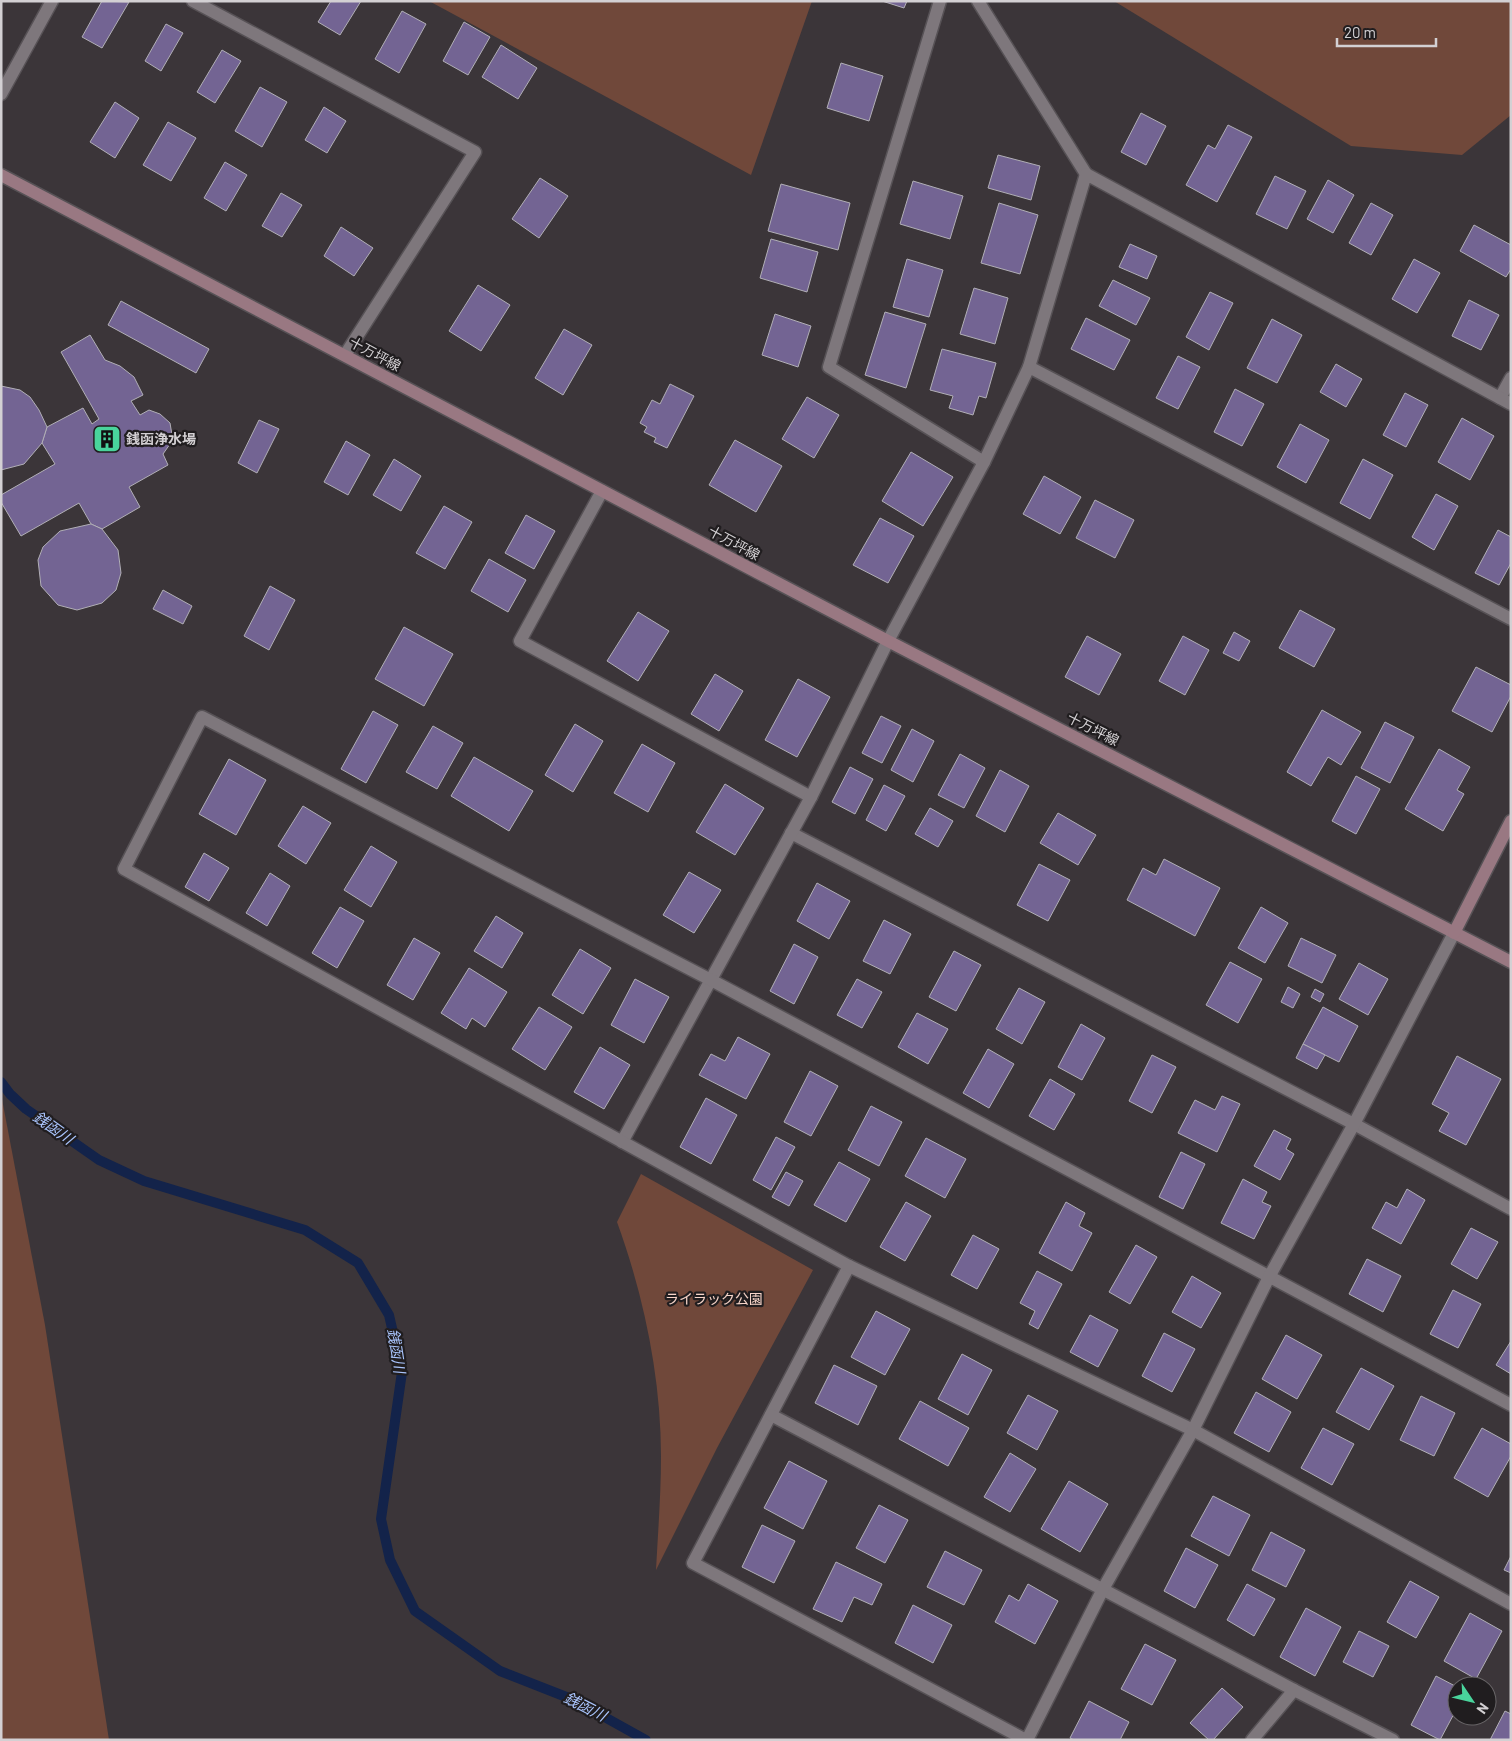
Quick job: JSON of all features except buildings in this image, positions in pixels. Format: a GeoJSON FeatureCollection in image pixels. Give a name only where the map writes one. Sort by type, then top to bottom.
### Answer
{"type":"FeatureCollection","features":[{"type":"Feature","properties":{"kind":"street"},"geometry":{"type":"LineString","coordinates":[[1,94],[52,1]]}},
{"type":"Feature","properties":{"kind":"street"},"geometry":{"type":"LineString","coordinates":[[193,1],[475,152],[345,355]]}},
{"type":"Feature","properties":{"kind":"street"},"geometry":{"type":"LineString","coordinates":[[940,1],[829,367],[984,462]]}},
{"type":"Feature","properties":{"kind":"street"},"geometry":{"type":"LineString","coordinates":[[978,1],[1086,174],[1506,401],[1511,378]]}},
{"type":"Feature","properties":{"kind":"street"},"geometry":{"type":"LineString","coordinates":[[622,1142],[811,797],[888,641],[984,462],[1029,367],[1086,174]]}},
{"type":"Feature","properties":{"kind":"street","name":"十万坪線"},"geometry":{"type":"LineString","coordinates":[[1,175],[888,641],[1511,962]]}},
{"type":"Feature","properties":{"kind":"street"},"geometry":{"type":"LineString","coordinates":[[1029,367],[1511,619]]}},
{"type":"Feature","properties":{"kind":"street"},"geometry":{"type":"LineString","coordinates":[[602,491],[520,641],[811,797]]}},
{"type":"Feature","properties":{"kind":"street"},"geometry":{"type":"LineString","coordinates":[[1511,1405],[711,980],[202,717],[124,869],[849,1266],[1193,1430],[1511,1604]]}},
{"type":"Feature","properties":{"kind":"street"},"geometry":{"type":"LineString","coordinates":[[849,1266],[693,1563],[1027,1740],[1103,1589],[1193,1430],[1269,1277],[1354,1124],[1511,821]]}},
{"type":"Feature","properties":{"kind":"street"},"geometry":{"type":"LineString","coordinates":[[791,833],[1354,1124],[1511,1209]]}},
{"type":"Feature","properties":{"kind":"street"},"geometry":{"type":"LineString","coordinates":[[771,1415],[1294,1690],[1393,1740]]}},
{"type":"Feature","properties":{"kind":"street"},"geometry":{"type":"LineString","coordinates":[[1252,1740],[1294,1690]]}},
{"type":"Feature","properties":{"kind":"green space"},"geometry":{"type":"Polygon","coordinates":[[[429,1],[812,1],[751,175],[429,1]]]}},
{"type":"Feature","properties":{"kind":"green space"},"geometry":{"type":"Polygon","coordinates":[[[1114,1],[1511,1],[1511,115],[1462,155],[1351,146],[1114,1]]]}},
{"type":"Feature","properties":{"kind":"green space"},"geometry":{"type":"Polygon","coordinates":[[[1,1094],[45,1325],[109,1740],[1,1740],[1,1094]]]}},
{"type":"Feature","properties":{"kind":"green space","name":"ライラック公園"},"geometry":{"type":"Polygon","coordinates":[[[641,1174],[813,1270],[717,1448],[656,1570],[661,1470],[658,1397],[643,1308],[617,1222],[641,1174]]]}},
{"type":"Feature","properties":{"kind":"waterway","name":"銭函川"},"geometry":{"type":"LineString","coordinates":[[1,1082],[10,1094],[26,1109],[99,1160],[144,1181],[305,1230],[358,1263],[389,1315],[402,1372],[381,1519],[390,1560],[415,1611],[500,1671],[574,1700],[646,1740]]}},
{"type":"Feature","properties":{"kind":"place","name":"銭函浄水場"},"geometry":{"type":"Point","coordinates":[107,439]}}]}
